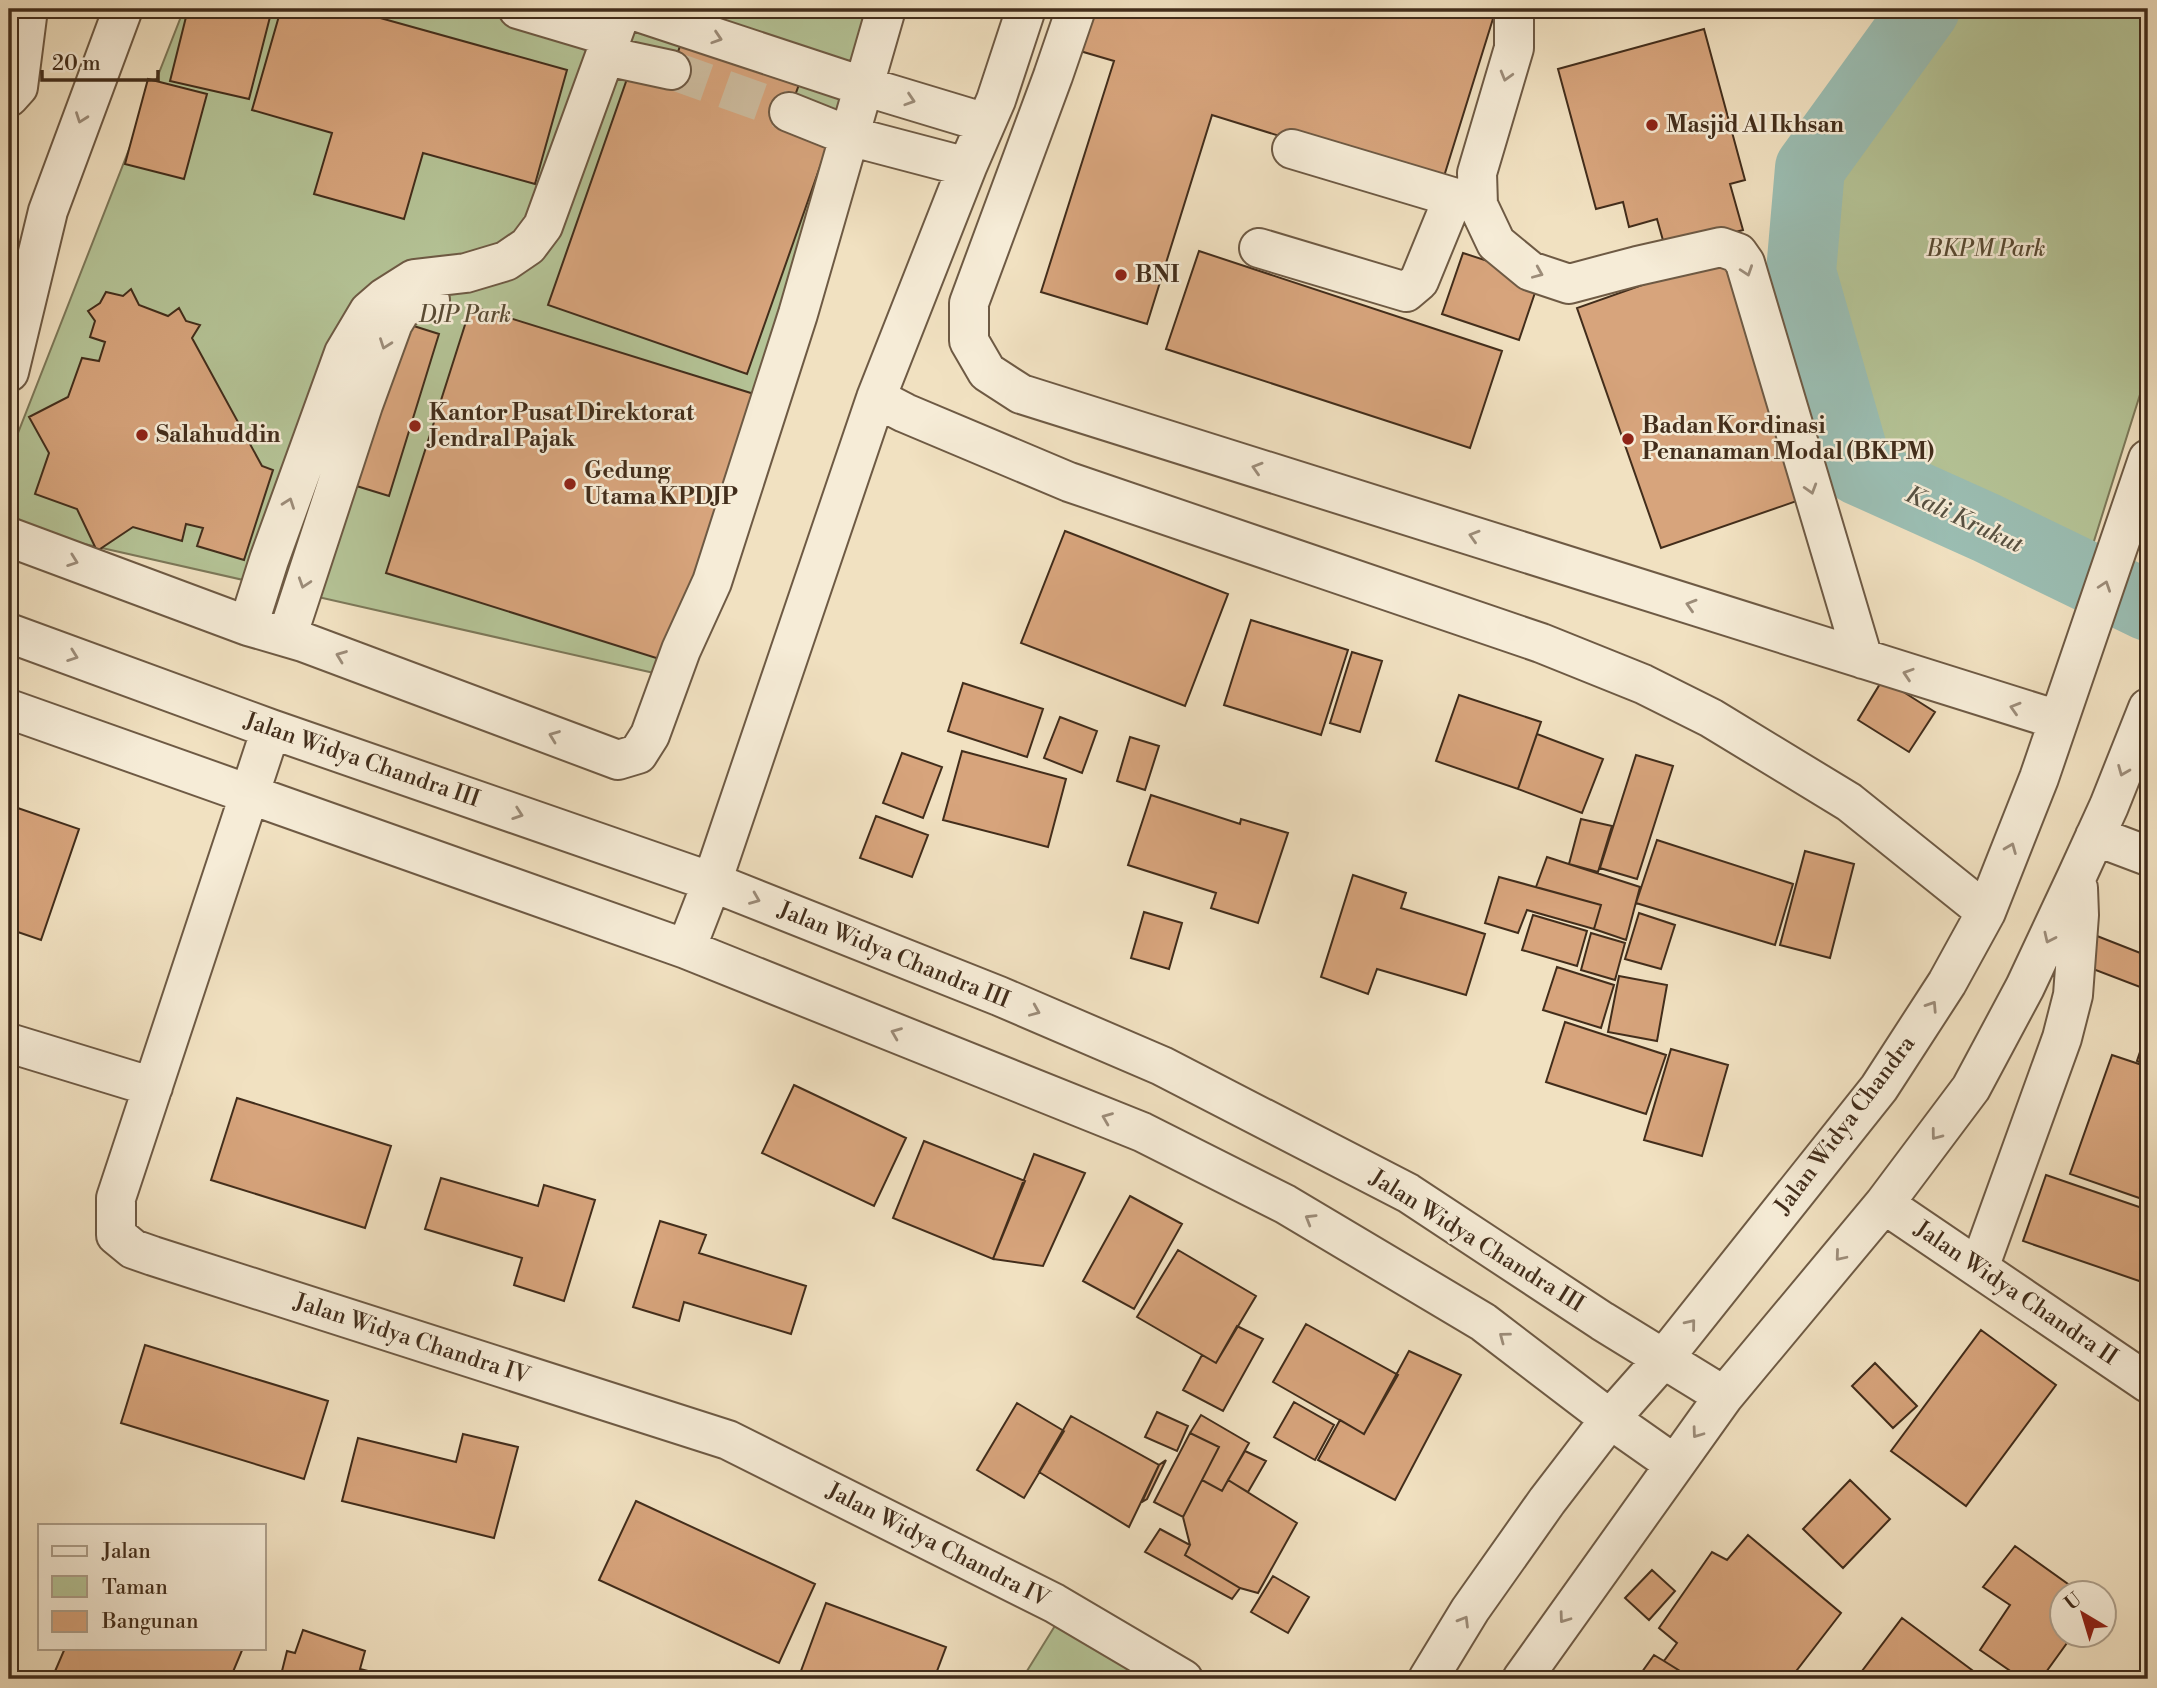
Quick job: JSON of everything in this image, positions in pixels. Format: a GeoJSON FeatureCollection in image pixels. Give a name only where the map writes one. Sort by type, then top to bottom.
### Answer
{"type":"FeatureCollection","features":[{"type":"Feature","properties":{"kind":"street"},"geometry":{"type":"LineString","coordinates":[[9,97],[18,87],[28,9]]}},
{"type":"Feature","properties":{"kind":"street"},"geometry":{"type":"LineString","coordinates":[[9,372],[48,211],[123,9]]}},
{"type":"Feature","properties":{"kind":"street"},"geometry":{"type":"LineString","coordinates":[[518,9],[619,34],[863,85],[956,116],[986,123]]}},
{"type":"Feature","properties":{"kind":"street"},"geometry":{"type":"LineString","coordinates":[[9,537],[618,760],[638,754],[650,735],[681,650],[712,582],[783,366],[886,9]]}},
{"type":"Feature","properties":{"kind":"street"},"geometry":{"type":"LineString","coordinates":[[686,949],[712,882],[876,398],[1009,64],[1026,9]]}},
{"type":"Feature","properties":{"kind":"street"},"geometry":{"type":"LineString","coordinates":[[1076,9],[969,303],[969,341],[987,372],[1021,394],[2058,720]]}},
{"type":"Feature","properties":{"kind":"street"},"geometry":{"type":"LineString","coordinates":[[1259,248],[1406,292],[1419,281],[1466,201],[1477,173],[1514,48],[1514,9]]}},
{"type":"Feature","properties":{"kind":"street"},"geometry":{"type":"LineString","coordinates":[[619,34],[671,70]]}},
{"type":"Feature","properties":{"kind":"street"},"geometry":{"type":"LineString","coordinates":[[248,626],[344,353],[369,311],[414,279],[466,273],[506,261],[528,246],[543,226],[619,34]]}},
{"type":"Feature","properties":{"kind":"street"},"geometry":{"type":"LineString","coordinates":[[287,637],[363,405],[393,323],[401,310],[412,303],[508,286],[541,266],[562,236],[619,34]]}},
{"type":"Feature","properties":{"kind":"street"},"geometry":{"type":"LineString","coordinates":[[1009,64],[1053,76]]}},
{"type":"Feature","properties":{"kind":"street"},"geometry":{"type":"LineString","coordinates":[[789,112],[849,136],[967,167]]}},
{"type":"Feature","properties":{"kind":"street"},"geometry":{"type":"LineString","coordinates":[[1292,149],[1466,201],[1496,243],[1530,271],[1569,284],[1721,247],[1738,253],[1745,262],[1863,659]]}},
{"type":"Feature","properties":{"kind":"street"},"geometry":{"type":"LineString","coordinates":[[876,398],[905,414],[1069,482],[1541,643],[1643,684],[1712,718],[1849,802],[1986,912]]}},
{"type":"Feature","properties":{"kind":"street","name":"Jalan Widya Chandra"},"geometry":{"type":"LineString","coordinates":[[1428,1679],[1470,1610],[1547,1501],[1879,1088],[1947,983],[1986,912],[2039,778],[2148,459]]}},
{"type":"Feature","properties":{"kind":"street","name":"Jalan Widya Chandra III"},"geometry":{"type":"LineString","coordinates":[[9,633],[271,729],[712,882],[999,996],[1162,1066],[1408,1193],[1602,1321],[1724,1396]]}},
{"type":"Feature","properties":{"kind":"street"},"geometry":{"type":"LineString","coordinates":[[1522,1679],[1724,1396],[1884,1204],[1971,1088],[2025,987],[2077,876],[2148,708]]}},
{"type":"Feature","properties":{"kind":"street"},"geometry":{"type":"LineString","coordinates":[[9,709],[686,949],[1142,1132],[1273,1198],[1483,1322],[1674,1464]]}},
{"type":"Feature","properties":{"kind":"street","name":"Jalan Widya Chandra IV"},"geometry":{"type":"LineString","coordinates":[[271,729],[116,1198],[116,1235],[133,1249],[728,1440],[1054,1602],[1183,1679]]}},
{"type":"Feature","properties":{"kind":"street"},"geometry":{"type":"LineString","coordinates":[[2095,836],[2148,856]]}},
{"type":"Feature","properties":{"kind":"street"},"geometry":{"type":"LineString","coordinates":[[1979,1268],[2062,1038],[2073,995],[2080,915],[2077,876]]}},
{"type":"Feature","properties":{"kind":"street"},"geometry":{"type":"LineString","coordinates":[[9,1043],[153,1087]]}},
{"type":"Feature","properties":{"kind":"street","name":"Jalan Widya Chandra II"},"geometry":{"type":"LineString","coordinates":[[1884,1204],[2148,1382]]}},
{"type":"Feature","properties":{"kind":"green space","name":"DJP Park"},"geometry":{"type":"Polygon","coordinates":[[[184,9],[906,9],[663,675],[9,527],[9,456],[184,9]]]}},
{"type":"Feature","properties":{"kind":"green space","name":"BKPM Park"},"geometry":{"type":"Polygon","coordinates":[[[1953,9],[2148,9],[2148,369],[2089,557],[1874,458],[1822,269],[1828,176],[1953,9]]]}},
{"type":"Feature","properties":{"kind":"green space"},"geometry":{"type":"Polygon","coordinates":[[[1061,1616],[1165,1679],[1022,1679],[1061,1616]]]}},
{"type":"Feature","properties":{"kind":"building"},"geometry":{"type":"Polygon","coordinates":[[[188,9],[238,9],[270,17],[249,99],[170,81],[188,9]]]}},
{"type":"Feature","properties":{"kind":"building"},"geometry":{"type":"Polygon","coordinates":[[[281,9],[348,9],[567,70],[535,184],[423,153],[404,219],[314,194],[332,133],[252,110],[281,9]]]}},
{"type":"Feature","properties":{"kind":"building"},"geometry":{"type":"Polygon","coordinates":[[[1093,9],[1496,9],[1441,186],[1212,115],[1147,324],[1041,292],[1114,61],[1080,51],[1093,9]]]}},
{"type":"Feature","properties":{"kind":"building","name":"Masjid Al Ikhsan"},"geometry":{"type":"Polygon","coordinates":[[[1704,29],[1745,180],[1730,184],[1743,230],[1666,251],[1657,219],[1629,227],[1623,202],[1596,209],[1558,69],[1704,29]]]}},
{"type":"Feature","properties":{"kind":"building"},"geometry":{"type":"Polygon","coordinates":[[[684,35],[802,76],[783,129],[828,144],[747,374],[548,305],[628,76],[665,88],[684,35]]]}},
{"type":"Feature","properties":{"kind":"building"},"geometry":{"type":"Polygon","coordinates":[[[148,79],[207,94],[184,179],[125,164],[148,79]]]}},
{"type":"Feature","properties":{"kind":"building"},"geometry":{"type":"Polygon","coordinates":[[[1199,251],[1502,351],[1470,448],[1166,349],[1199,251]]]}},
{"type":"Feature","properties":{"kind":"building"},"geometry":{"type":"Polygon","coordinates":[[[1463,253],[1540,278],[1519,340],[1442,314],[1463,253]]]}},
{"type":"Feature","properties":{"kind":"building"},"geometry":{"type":"Polygon","coordinates":[[[1730,254],[1814,495],[1661,548],[1577,308],[1730,254]]]}},
{"type":"Feature","properties":{"kind":"building","name":"Salahuddin"},"geometry":{"type":"Polygon","coordinates":[[[131,289],[139,305],[168,316],[179,308],[186,321],[200,325],[192,338],[262,466],[273,470],[244,560],[197,546],[203,528],[186,524],[182,541],[133,527],[97,551],[77,509],[35,494],[49,453],[29,417],[68,397],[82,358],[99,361],[105,342],[90,337],[95,321],[88,311],[100,303],[106,292],[123,296],[131,289]]]}},
{"type":"Feature","properties":{"kind":"building","name":"Gedung Utama KPDJP"},"geometry":{"type":"Polygon","coordinates":[[[471,306],[754,394],[669,662],[386,573],[471,306]]]}},
{"type":"Feature","properties":{"kind":"building"},"geometry":{"type":"Polygon","coordinates":[[[401,322],[439,334],[389,496],[350,484],[401,322]]]}},
{"type":"Feature","properties":{"kind":"building"},"geometry":{"type":"Polygon","coordinates":[[[1065,531],[1228,594],[1185,706],[1021,643],[1065,531]]]}},
{"type":"Feature","properties":{"kind":"building"},"geometry":{"type":"Polygon","coordinates":[[[1251,620],[1348,650],[1321,735],[1224,705],[1251,620]]]}},
{"type":"Feature","properties":{"kind":"building"},"geometry":{"type":"Polygon","coordinates":[[[1352,652],[1382,661],[1360,732],[1330,723],[1352,652]]]}},
{"type":"Feature","properties":{"kind":"building"},"geometry":{"type":"Polygon","coordinates":[[[1883,679],[1935,712],[1909,752],[1858,720],[1883,679]]]}},
{"type":"Feature","properties":{"kind":"building"},"geometry":{"type":"Polygon","coordinates":[[[963,683],[1043,709],[1027,757],[948,731],[963,683]]]}},
{"type":"Feature","properties":{"kind":"building"},"geometry":{"type":"Polygon","coordinates":[[[1459,695],[1541,722],[1518,789],[1436,761],[1459,695]]]}},
{"type":"Feature","properties":{"kind":"building"},"geometry":{"type":"Polygon","coordinates":[[[1060,717],[1097,731],[1082,773],[1044,758],[1060,717]]]}},
{"type":"Feature","properties":{"kind":"building"},"geometry":{"type":"Polygon","coordinates":[[[1537,734],[1603,759],[1582,813],[1518,789],[1537,734]]]}},
{"type":"Feature","properties":{"kind":"building"},"geometry":{"type":"Polygon","coordinates":[[[1130,737],[1159,746],[1145,790],[1117,781],[1130,737]]]}},
{"type":"Feature","properties":{"kind":"building"},"geometry":{"type":"Polygon","coordinates":[[[962,751],[1066,779],[1048,847],[943,820],[962,751]]]}},
{"type":"Feature","properties":{"kind":"building"},"geometry":{"type":"Polygon","coordinates":[[[902,753],[942,767],[923,818],[883,803],[902,753]]]}},
{"type":"Feature","properties":{"kind":"building"},"geometry":{"type":"Polygon","coordinates":[[[1636,755],[1673,766],[1637,879],[1600,868],[1636,755]]]}},
{"type":"Feature","properties":{"kind":"building"},"geometry":{"type":"Polygon","coordinates":[[[1151,795],[1240,824],[1241,819],[1288,833],[1258,923],[1211,908],[1216,893],[1128,865],[1151,795]]]}},
{"type":"Feature","properties":{"kind":"building"},"geometry":{"type":"Polygon","coordinates":[[[9,805],[79,829],[41,940],[9,929],[9,805]]]}},
{"type":"Feature","properties":{"kind":"building"},"geometry":{"type":"Polygon","coordinates":[[[876,816],[928,835],[912,877],[860,858],[876,816]]]}},
{"type":"Feature","properties":{"kind":"building"},"geometry":{"type":"Polygon","coordinates":[[[1581,819],[1612,826],[1598,872],[1569,864],[1581,819]]]}},
{"type":"Feature","properties":{"kind":"building"},"geometry":{"type":"Polygon","coordinates":[[[1657,840],[1793,884],[1775,945],[1636,903],[1657,840]]]}},
{"type":"Feature","properties":{"kind":"building"},"geometry":{"type":"Polygon","coordinates":[[[1805,851],[1854,864],[1830,958],[1780,945],[1805,851]]]}},
{"type":"Feature","properties":{"kind":"building"},"geometry":{"type":"Polygon","coordinates":[[[1547,857],[1640,887],[1626,940],[1594,929],[1601,905],[1536,887],[1547,857]]]}},
{"type":"Feature","properties":{"kind":"building"},"geometry":{"type":"Polygon","coordinates":[[[1353,875],[1406,893],[1401,908],[1485,934],[1466,995],[1377,969],[1368,994],[1321,977],[1353,875]]]}},
{"type":"Feature","properties":{"kind":"building"},"geometry":{"type":"Polygon","coordinates":[[[1499,877],[1601,905],[1594,929],[1527,910],[1518,933],[1485,923],[1499,877]]]}},
{"type":"Feature","properties":{"kind":"building"},"geometry":{"type":"Polygon","coordinates":[[[1144,912],[1182,923],[1169,969],[1131,958],[1144,912]]]}},
{"type":"Feature","properties":{"kind":"building"},"geometry":{"type":"Polygon","coordinates":[[[1639,913],[1675,925],[1661,969],[1625,959],[1639,913]]]}},
{"type":"Feature","properties":{"kind":"building"},"geometry":{"type":"Polygon","coordinates":[[[1533,915],[1587,931],[1577,966],[1522,950],[1533,915]]]}},
{"type":"Feature","properties":{"kind":"building"},"geometry":{"type":"Polygon","coordinates":[[[1591,933],[1625,943],[1615,980],[1581,970],[1591,933]]]}},
{"type":"Feature","properties":{"kind":"building"},"geometry":{"type":"Polygon","coordinates":[[[2097,936],[2148,956],[2148,990],[2085,966],[2097,936]]]}},
{"type":"Feature","properties":{"kind":"building"},"geometry":{"type":"Polygon","coordinates":[[[1557,967],[1614,985],[1601,1028],[1543,1010],[1557,967]]]}},
{"type":"Feature","properties":{"kind":"building"},"geometry":{"type":"Polygon","coordinates":[[[1619,976],[1667,985],[1657,1041],[1608,1032],[1619,976]]]}},
{"type":"Feature","properties":{"kind":"building"},"geometry":{"type":"Polygon","coordinates":[[[1565,1022],[1666,1055],[1646,1114],[1546,1082],[1565,1022]]]}},
{"type":"Feature","properties":{"kind":"building"},"geometry":{"type":"Polygon","coordinates":[[[2148,1028],[2148,1065],[2137,1061],[2148,1028]]]}},
{"type":"Feature","properties":{"kind":"building"},"geometry":{"type":"Polygon","coordinates":[[[1671,1049],[1728,1065],[1702,1156],[1644,1140],[1671,1049]]]}},
{"type":"Feature","properties":{"kind":"building"},"geometry":{"type":"Polygon","coordinates":[[[2112,1055],[2148,1067],[2148,1201],[2070,1174],[2112,1055]]]}},
{"type":"Feature","properties":{"kind":"building"},"geometry":{"type":"Polygon","coordinates":[[[794,1085],[906,1138],[874,1206],[762,1153],[794,1085]]]}},
{"type":"Feature","properties":{"kind":"building"},"geometry":{"type":"Polygon","coordinates":[[[237,1098],[391,1146],[365,1228],[211,1180],[237,1098]]]}},
{"type":"Feature","properties":{"kind":"building"},"geometry":{"type":"Polygon","coordinates":[[[924,1141],[1025,1181],[993,1259],[893,1218],[924,1141]]]}},
{"type":"Feature","properties":{"kind":"building"},"geometry":{"type":"Polygon","coordinates":[[[1034,1154],[1085,1173],[1043,1266],[993,1259],[1034,1154]]]}},
{"type":"Feature","properties":{"kind":"building"},"geometry":{"type":"Polygon","coordinates":[[[2046,1175],[2148,1210],[2148,1284],[2023,1241],[2046,1175]]]}},
{"type":"Feature","properties":{"kind":"building"},"geometry":{"type":"Polygon","coordinates":[[[441,1178],[538,1206],[544,1185],[595,1200],[564,1301],[514,1285],[522,1258],[425,1229],[441,1178]]]}},
{"type":"Feature","properties":{"kind":"building"},"geometry":{"type":"Polygon","coordinates":[[[1130,1196],[1182,1224],[1134,1309],[1083,1281],[1130,1196]]]}},
{"type":"Feature","properties":{"kind":"building"},"geometry":{"type":"Polygon","coordinates":[[[660,1221],[706,1235],[699,1253],[806,1286],[791,1334],[684,1302],[679,1321],[633,1307],[660,1221]]]}},
{"type":"Feature","properties":{"kind":"building"},"geometry":{"type":"Polygon","coordinates":[[[1178,1250],[1256,1296],[1216,1363],[1137,1317],[1178,1250]]]}},
{"type":"Feature","properties":{"kind":"building"},"geometry":{"type":"Polygon","coordinates":[[[1306,1324],[1398,1375],[1364,1434],[1273,1382],[1306,1324]]]}},
{"type":"Feature","properties":{"kind":"building"},"geometry":{"type":"Polygon","coordinates":[[[1237,1326],[1263,1339],[1223,1411],[1183,1390],[1202,1355],[1216,1363],[1237,1326]]]}},
{"type":"Feature","properties":{"kind":"building"},"geometry":{"type":"Polygon","coordinates":[[[1981,1330],[2056,1385],[1966,1506],[1891,1451],[1981,1330]]]}},
{"type":"Feature","properties":{"kind":"building"},"geometry":{"type":"Polygon","coordinates":[[[145,1345],[328,1401],[304,1479],[121,1423],[145,1345]]]}},
{"type":"Feature","properties":{"kind":"building"},"geometry":{"type":"Polygon","coordinates":[[[1409,1351],[1461,1375],[1395,1500],[1318,1460],[1340,1420],[1364,1434],[1409,1351]]]}},
{"type":"Feature","properties":{"kind":"building"},"geometry":{"type":"Polygon","coordinates":[[[1875,1363],[1917,1406],[1893,1428],[1852,1386],[1875,1363]]]}},
{"type":"Feature","properties":{"kind":"building"},"geometry":{"type":"Polygon","coordinates":[[[1294,1402],[1334,1425],[1315,1460],[1274,1437],[1294,1402]]]}},
{"type":"Feature","properties":{"kind":"building"},"geometry":{"type":"Polygon","coordinates":[[[1017,1403],[1064,1431],[1024,1498],[977,1470],[1017,1403]]]}},
{"type":"Feature","properties":{"kind":"building"},"geometry":{"type":"Polygon","coordinates":[[[1157,1412],[1188,1426],[1177,1451],[1145,1437],[1157,1412]]]}},
{"type":"Feature","properties":{"kind":"building"},"geometry":{"type":"Polygon","coordinates":[[[1201,1415],[1249,1443],[1222,1491],[1202,1480],[1219,1447],[1190,1433],[1201,1415]]]}},
{"type":"Feature","properties":{"kind":"building"},"geometry":{"type":"Polygon","coordinates":[[[1071,1416],[1159,1465],[1129,1527],[1039,1472],[1071,1416]]]}},
{"type":"Feature","properties":{"kind":"building"},"geometry":{"type":"Polygon","coordinates":[[[1190,1433],[1219,1447],[1183,1517],[1154,1502],[1190,1433]]]}},
{"type":"Feature","properties":{"kind":"building"},"geometry":{"type":"Polygon","coordinates":[[[463,1434],[518,1447],[494,1538],[342,1501],[358,1438],[456,1462],[463,1434]]]}},
{"type":"Feature","properties":{"kind":"building"},"geometry":{"type":"Polygon","coordinates":[[[1245,1451],[1266,1461],[1248,1492],[1228,1480],[1245,1451]]]}},
{"type":"Feature","properties":{"kind":"building"},"geometry":{"type":"Polygon","coordinates":[[[1166,1460],[1147,1499],[1142,1502],[1159,1465],[1166,1460]]]}},
{"type":"Feature","properties":{"kind":"building"},"geometry":{"type":"Polygon","coordinates":[[[1202,1480],[1222,1491],[1228,1480],[1297,1523],[1258,1593],[1240,1588],[1185,1555],[1190,1545],[1183,1517],[1202,1480]]]}},
{"type":"Feature","properties":{"kind":"building"},"geometry":{"type":"Polygon","coordinates":[[[1850,1480],[1890,1519],[1843,1568],[1803,1529],[1850,1480]]]}},
{"type":"Feature","properties":{"kind":"building"},"geometry":{"type":"Polygon","coordinates":[[[636,1501],[815,1584],[779,1663],[599,1580],[636,1501]]]}},
{"type":"Feature","properties":{"kind":"building"},"geometry":{"type":"Polygon","coordinates":[[[1160,1529],[1190,1545],[1185,1555],[1240,1588],[1232,1599],[1145,1552],[1160,1529]]]}},
{"type":"Feature","properties":{"kind":"building"},"geometry":{"type":"Polygon","coordinates":[[[1748,1535],[1841,1613],[1790,1679],[1777,1673],[1773,1679],[1693,1679],[1664,1661],[1677,1643],[1659,1628],[1712,1552],[1727,1560],[1748,1535]]]}},
{"type":"Feature","properties":{"kind":"building"},"geometry":{"type":"Polygon","coordinates":[[[2015,1546],[2062,1580],[2048,1580],[2048,1650],[2062,1650],[2041,1679],[2022,1679],[1980,1650],[2010,1605],[1983,1587],[2015,1546]]]}},
{"type":"Feature","properties":{"kind":"building"},"geometry":{"type":"Polygon","coordinates":[[[1652,1570],[1675,1591],[1649,1620],[1625,1598],[1652,1570]]]}},
{"type":"Feature","properties":{"kind":"building"},"geometry":{"type":"Polygon","coordinates":[[[1273,1576],[1309,1597],[1288,1633],[1251,1612],[1273,1576]]]}},
{"type":"Feature","properties":{"kind":"building"},"geometry":{"type":"Polygon","coordinates":[[[826,1603],[946,1647],[934,1679],[798,1679],[826,1603]]]}},
{"type":"Feature","properties":{"kind":"building"},"geometry":{"type":"Polygon","coordinates":[[[1902,1618],[1984,1679],[1856,1679],[1902,1618]]]}},
{"type":"Feature","properties":{"kind":"building"},"geometry":{"type":"Polygon","coordinates":[[[303,1630],[365,1651],[360,1669],[400,1679],[280,1679],[287,1651],[295,1653],[303,1630]]]}},
{"type":"Feature","properties":{"kind":"building"},"geometry":{"type":"Polygon","coordinates":[[[64,1650],[242,1650],[230,1679],[62,1679],[53,1676],[64,1650]]]}},
{"type":"Feature","properties":{"kind":"building"},"geometry":{"type":"Polygon","coordinates":[[[1654,1655],[1664,1661],[1693,1679],[1637,1679],[1654,1655]]]}},
{"type":"Feature","properties":{"kind":"waterway","name":"Kali Krukut"},"geometry":{"type":"LineString","coordinates":[[1925,9],[1810,168],[1801,272],[1858,470],[1987,528],[2148,606]]}},
{"type":"Feature","properties":{"kind":"tunnel"},"geometry":{"type":"LineString","coordinates":[[671,70],[789,112]]}},
{"type":"Feature","properties":{"kind":"place","name":"Masjid Al Ikhsan"},"geometry":{"type":"Point","coordinates":[1652,125]}},
{"type":"Feature","properties":{"kind":"place","name":"BNI"},"geometry":{"type":"Point","coordinates":[1121,275]}},
{"type":"Feature","properties":{"kind":"place","name":"Kantor Pusat Direktorat Jendral Pajak"},"geometry":{"type":"Point","coordinates":[415,426]}},
{"type":"Feature","properties":{"kind":"place","name":"Salahuddin"},"geometry":{"type":"Point","coordinates":[142,435]}},
{"type":"Feature","properties":{"kind":"place","name":"Badan Kordinasi Penanaman Modal (BKPM)"},"geometry":{"type":"Point","coordinates":[1628,439]}},
{"type":"Feature","properties":{"kind":"place","name":"Gedung Utama KPDJP"},"geometry":{"type":"Point","coordinates":[570,484]}}]}
